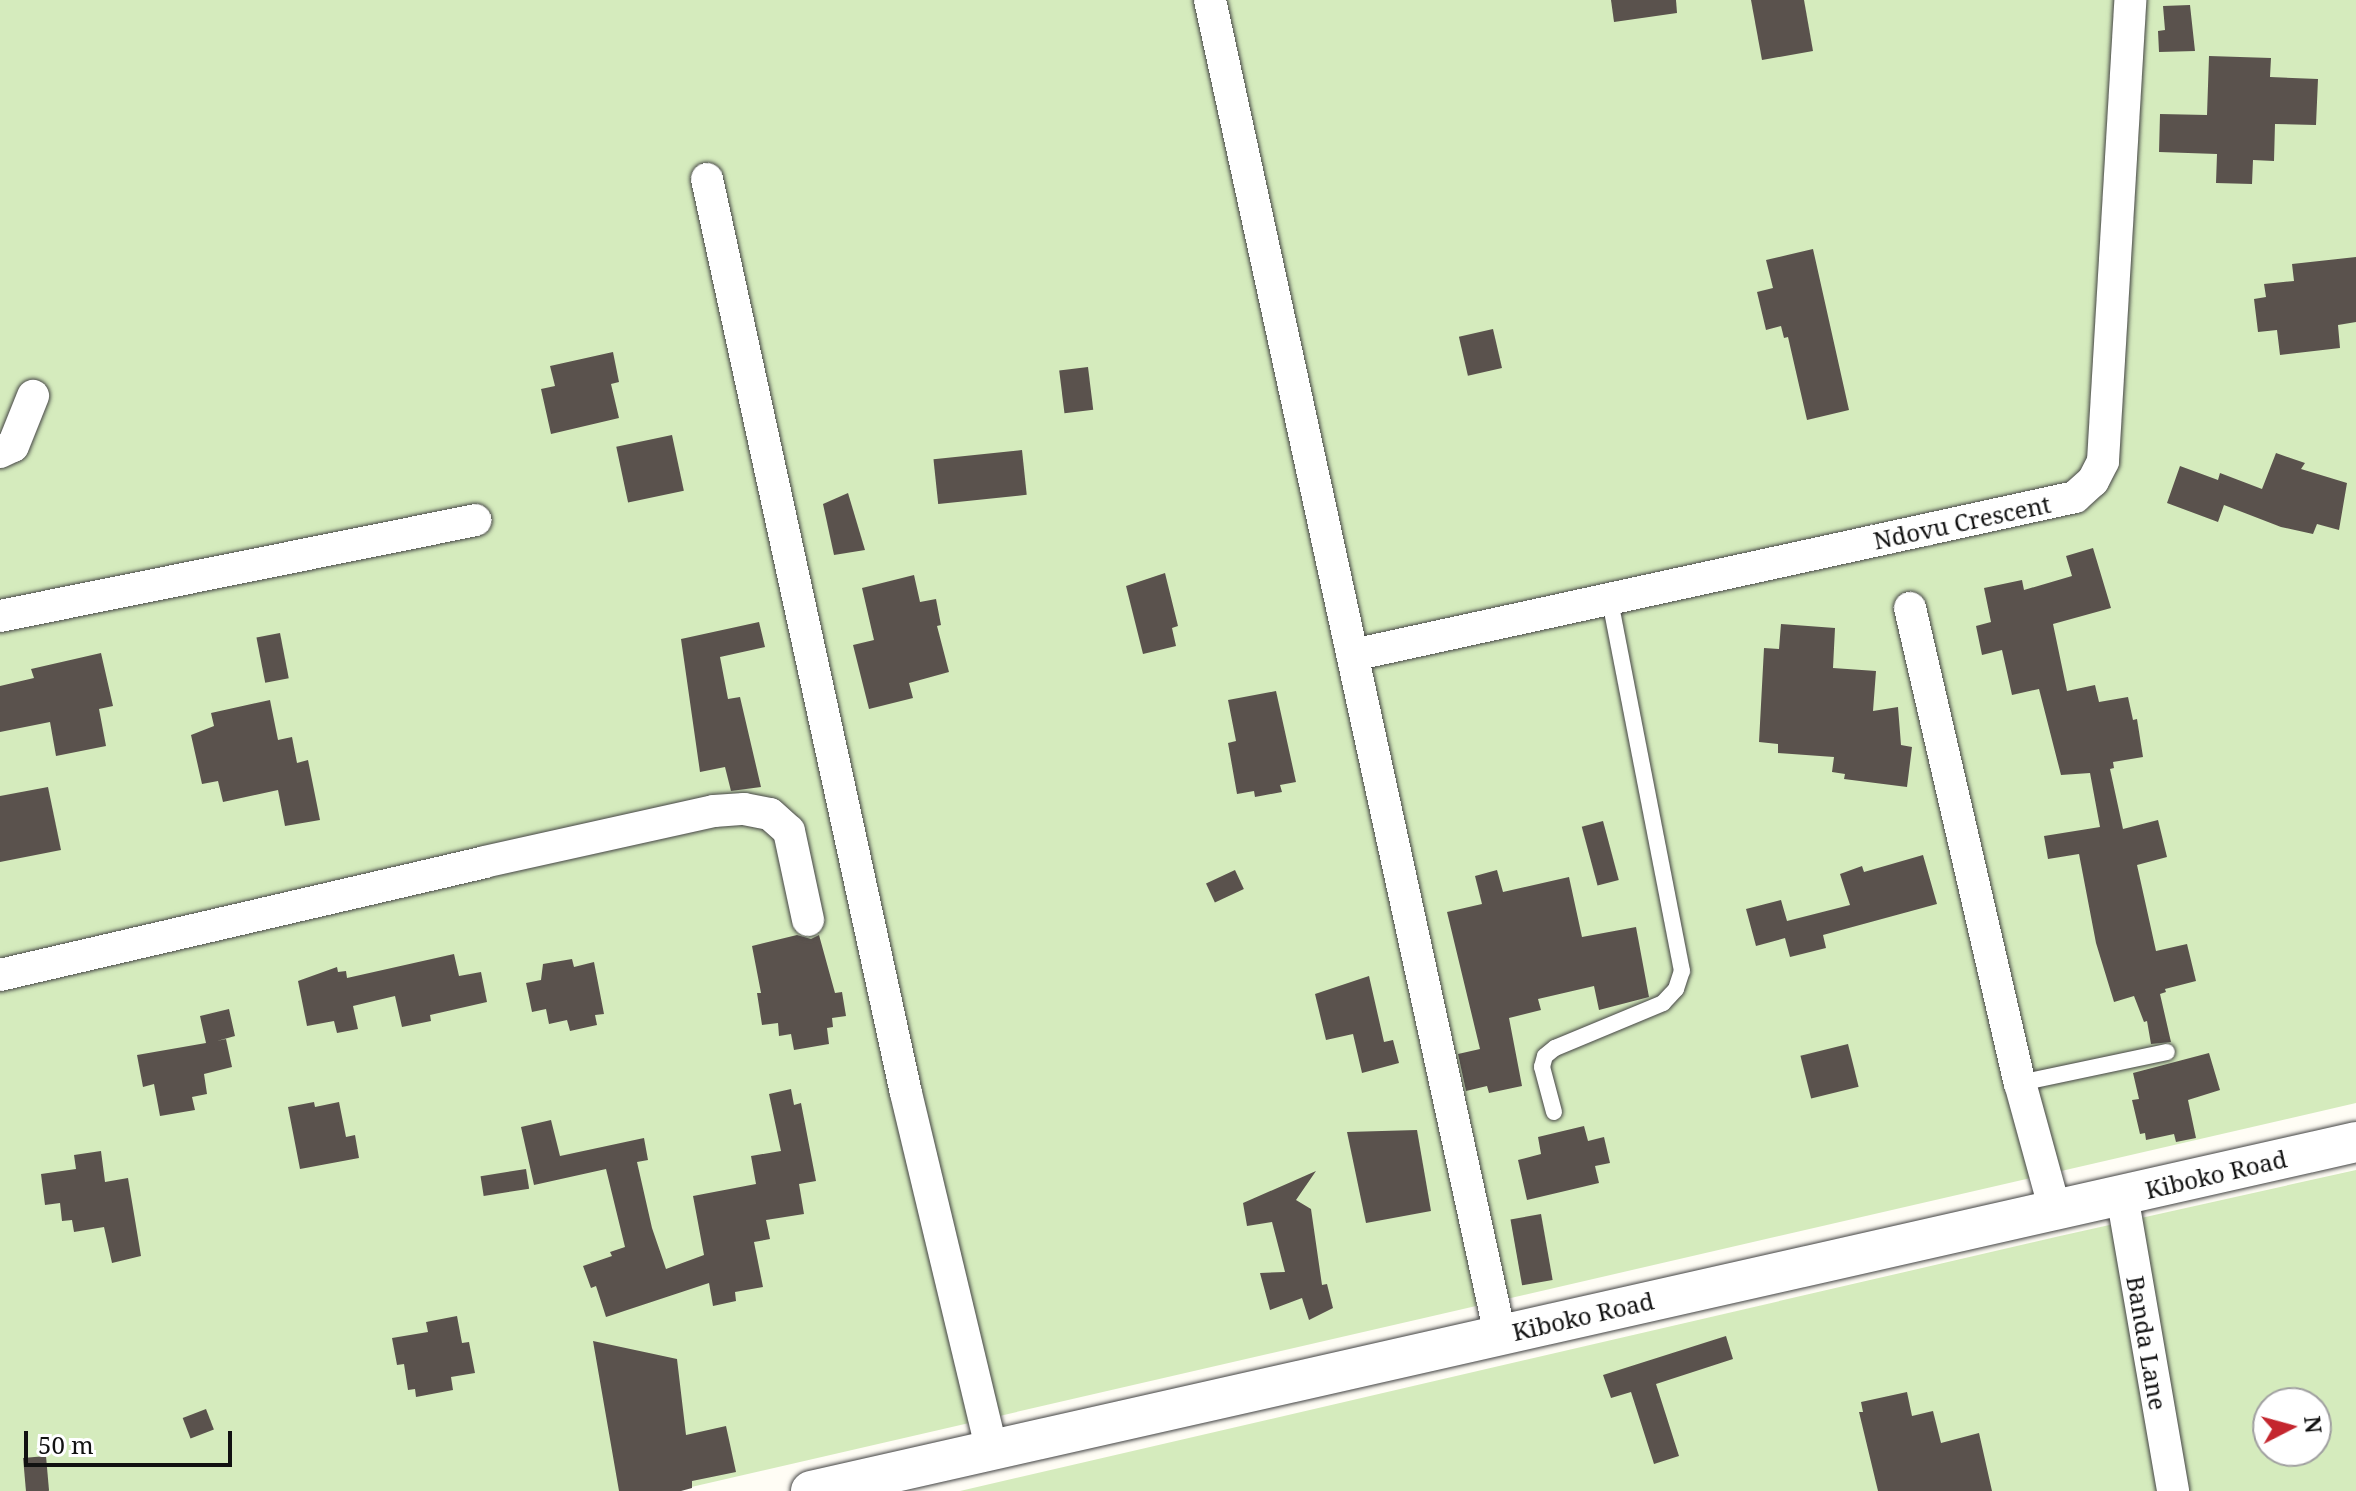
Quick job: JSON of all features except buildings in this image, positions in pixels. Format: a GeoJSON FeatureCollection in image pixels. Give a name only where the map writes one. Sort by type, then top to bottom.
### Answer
{"type":"FeatureCollection","features":[{"type":"Feature","properties":{"kind":"street"},"geometry":{"type":"LineString","coordinates":[[1210,0],[1500,1335]]}},
{"type":"Feature","properties":{"kind":"street","name":"Ndovu Crescent"},"geometry":{"type":"LineString","coordinates":[[1353,655],[2075,497],[2093,481],[2103,461],[2130,0]]}},
{"type":"Feature","properties":{"kind":"street"},"geometry":{"type":"LineString","coordinates":[[707,179],[906,1093],[992,1450]]}},
{"type":"Feature","properties":{"kind":"street"},"geometry":{"type":"LineString","coordinates":[[0,452],[13,446],[33,396]]}},
{"type":"Feature","properties":{"kind":"street"},"geometry":{"type":"LineString","coordinates":[[0,616],[475,520]]}},
{"type":"Feature","properties":{"kind":"street"},"geometry":{"type":"LineString","coordinates":[[1910,608],[2020,1083],[2055,1210]]}},
{"type":"Feature","properties":{"kind":"street"},"geometry":{"type":"LineString","coordinates":[[0,975],[484,862],[729,810],[770,814],[789,831],[808,920]]}},
{"type":"Feature","properties":{"kind":"street","name":"Kiboko Road"},"geometry":{"type":"LineString","coordinates":[[811,1491],[920,1479],[992,1450],[2356,1142]]}},
{"type":"Feature","properties":{"kind":"street","name":"Banda Lane"},"geometry":{"type":"LineString","coordinates":[[2122,1195],[2173,1491]]}},
{"type":"Feature","properties":{"kind":"lane"},"geometry":{"type":"LineString","coordinates":[[1554,1112],[1542,1067],[1545,1056],[1555,1048],[1663,1003],[1676,989],[1682,971],[1610,599]]}},
{"type":"Feature","properties":{"kind":"lane"},"geometry":{"type":"LineString","coordinates":[[2020,1083],[2167,1052]]}},
{"type":"Feature","properties":{"kind":"green space"},"geometry":{"type":"Polygon","coordinates":[[[0,0],[2356,0],[2356,1103],[674,1491],[0,1491],[0,0]]]}},
{"type":"Feature","properties":{"kind":"green space"},"geometry":{"type":"Polygon","coordinates":[[[2356,1170],[2356,1491],[960,1491],[2060,1236],[2356,1170]]]}}]}
